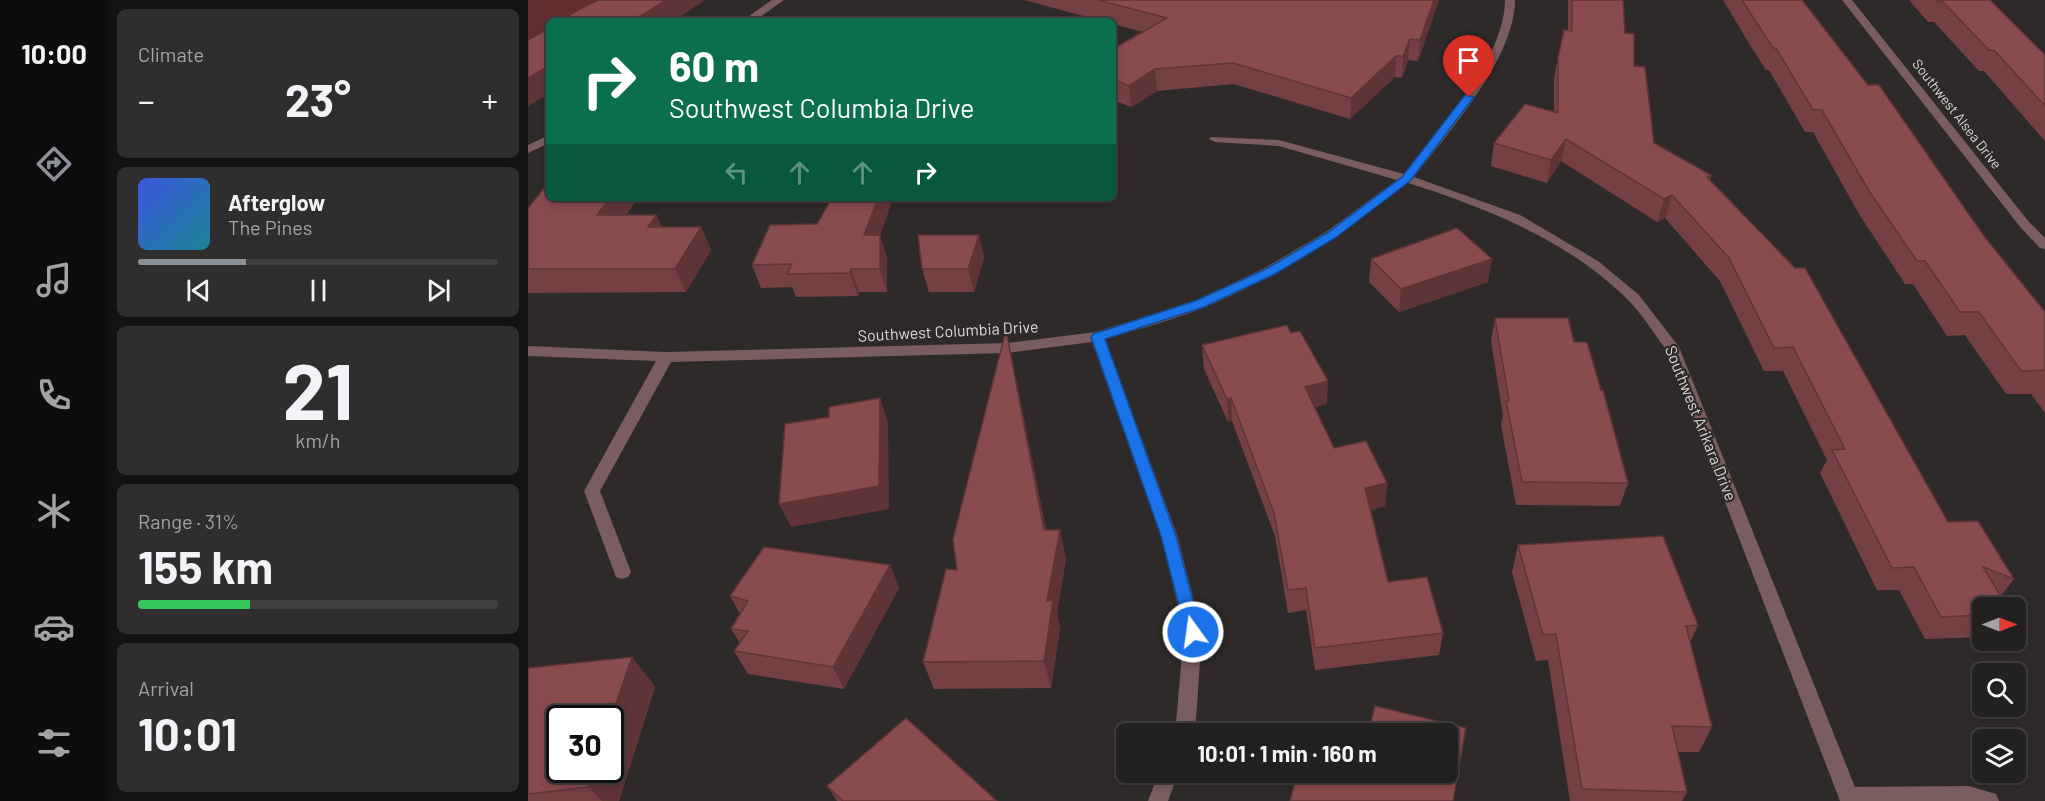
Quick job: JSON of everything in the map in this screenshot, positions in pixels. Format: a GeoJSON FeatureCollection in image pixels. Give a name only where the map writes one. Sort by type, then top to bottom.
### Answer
{"type":"FeatureCollection","features":[{"type":"Feature","properties":{"kind":"street"},"geometry":{"type":"LineString","coordinates":[[752,18],[779,0]]}},
{"type":"Feature","properties":{"kind":"street","name":"Southwest Columbia Drive"},"geometry":{"type":"LineString","coordinates":[[528,351],[666,357],[1007,348],[1097,337],[1200,304],[1270,271],[1331,235],[1406,179],[1457,114],[1491,63],[1510,13],[1510,0]]}},
{"type":"Feature","properties":{"kind":"street","name":"Southwest Alsea Drive"},"geometry":{"type":"LineString","coordinates":[[1847,0],[2025,225],[2045,245]]}},
{"type":"Feature","properties":{"kind":"street","name":"Southwest Arikara Drive"},"geometry":{"type":"LineString","coordinates":[[1215,139],[1279,143],[1406,179],[1516,218],[1593,264],[1634,298],[1674,350],[1849,799],[1969,796],[1989,801]]}},
{"type":"Feature","properties":{"kind":"street"},"geometry":{"type":"LineString","coordinates":[[528,150],[546,140]]}},
{"type":"Feature","properties":{"kind":"street"},"geometry":{"type":"LineString","coordinates":[[1097,337],[1168,536],[1193,632],[1186,723]]}},
{"type":"Feature","properties":{"kind":"street"},"geometry":{"type":"LineString","coordinates":[[622,572],[592,491],[666,357]]}},
{"type":"Feature","properties":{"kind":"street"},"geometry":{"type":"LineString","coordinates":[[1158,801],[1165,783]]}},
{"type":"Feature","properties":{"kind":"shaded area"},"geometry":{"type":"Polygon","coordinates":[[[528,0],[604,0],[571,18],[546,18],[546,31],[528,40],[528,0]]]}},
{"type":"Feature","properties":{"kind":"building"},"geometry":{"type":"Polygon","coordinates":[[[598,0],[666,0],[638,18],[565,18],[598,0]]]}},
{"type":"Feature","properties":{"kind":"building"},"geometry":{"type":"Polygon","coordinates":[[[1098,0],[1434,0],[1420,40],[1410,39],[1403,56],[1396,56],[1351,98],[1233,63],[1155,69],[1129,86],[1116,80],[1116,47],[1167,18],[1098,0]]]}},
{"type":"Feature","properties":{"kind":"building"},"geometry":{"type":"Polygon","coordinates":[[[1572,0],[1623,0],[1625,33],[1634,34],[1634,66],[1645,67],[1654,143],[1711,175],[1707,177],[1795,268],[1805,268],[1948,522],[1978,521],[2014,579],[1983,567],[2001,597],[1972,597],[1972,616],[1941,617],[1914,567],[1892,568],[1832,450],[1845,449],[1793,347],[1774,348],[1729,258],[1672,195],[1664,199],[1566,139],[1551,160],[1494,143],[1525,104],[1558,113],[1558,57],[1564,30],[1572,31],[1572,0]]]}},
{"type":"Feature","properties":{"kind":"building"},"geometry":{"type":"Polygon","coordinates":[[[1742,0],[1802,0],[1868,85],[1879,85],[1984,236],[2045,312],[2045,370],[2021,371],[1979,312],[1960,312],[1925,261],[1917,261],[1869,191],[1822,110],[1813,110],[1776,48],[1773,48],[1742,0]]]}},
{"type":"Feature","properties":{"kind":"building"},"geometry":{"type":"Polygon","coordinates":[[[1936,0],[1990,0],[2045,55],[2045,106],[1994,50],[1989,50],[1943,2],[1936,0]]]}},
{"type":"Feature","properties":{"kind":"building"},"geometry":{"type":"Polygon","coordinates":[[[546,30],[546,68],[528,78],[528,40],[546,30]]]}},
{"type":"Feature","properties":{"kind":"building"},"geometry":{"type":"Polygon","coordinates":[[[546,186],[546,201],[608,201],[597,215],[656,215],[648,227],[701,227],[675,269],[528,269],[528,208],[546,186]]]}},
{"type":"Feature","properties":{"kind":"building"},"geometry":{"type":"Polygon","coordinates":[[[830,201],[877,201],[864,235],[880,235],[880,269],[851,269],[850,273],[787,274],[792,264],[752,265],[770,225],[817,224],[830,201]]]}},
{"type":"Feature","properties":{"kind":"building"},"geometry":{"type":"Polygon","coordinates":[[[1457,228],[1492,259],[1401,289],[1371,259],[1457,228]]]}},
{"type":"Feature","properties":{"kind":"building"},"geometry":{"type":"Polygon","coordinates":[[[918,235],[979,235],[968,269],[922,269],[918,235]]]}},
{"type":"Feature","properties":{"kind":"building"},"geometry":{"type":"Polygon","coordinates":[[[1495,318],[1568,318],[1574,342],[1587,342],[1601,390],[1603,390],[1628,483],[1522,482],[1506,401],[1509,401],[1495,318]]]}},
{"type":"Feature","properties":{"kind":"building"},"geometry":{"type":"Polygon","coordinates":[[[1287,325],[1291,333],[1300,331],[1328,381],[1305,387],[1334,448],[1366,441],[1387,483],[1365,488],[1388,582],[1427,577],[1443,633],[1315,648],[1306,588],[1288,590],[1274,513],[1231,398],[1227,399],[1202,345],[1287,325]]]}},
{"type":"Feature","properties":{"kind":"building"},"geometry":{"type":"Polygon","coordinates":[[[1006,330],[1044,530],[1060,530],[1047,601],[1053,600],[1044,661],[923,662],[946,569],[957,570],[953,539],[1006,330]]]}},
{"type":"Feature","properties":{"kind":"building"},"geometry":{"type":"Polygon","coordinates":[[[880,398],[879,486],[779,504],[785,424],[829,417],[829,407],[880,398]]]}},
{"type":"Feature","properties":{"kind":"building"},"geometry":{"type":"Polygon","coordinates":[[[1663,536],[1698,625],[1686,626],[1712,727],[1672,726],[1687,792],[1582,789],[1556,634],[1543,635],[1518,545],[1663,536]]]}},
{"type":"Feature","properties":{"kind":"building"},"geometry":{"type":"Polygon","coordinates":[[[764,547],[890,565],[833,667],[734,651],[748,631],[731,629],[748,601],[730,596],[764,547]]]}},
{"type":"Feature","properties":{"kind":"building"},"geometry":{"type":"Polygon","coordinates":[[[632,657],[616,705],[546,705],[546,783],[589,783],[588,787],[528,794],[528,668],[632,657]]]}},
{"type":"Feature","properties":{"kind":"building"},"geometry":{"type":"Polygon","coordinates":[[[1375,706],[1445,723],[1371,723],[1375,706]]]}},
{"type":"Feature","properties":{"kind":"building"},"geometry":{"type":"Polygon","coordinates":[[[906,718],[997,801],[843,801],[827,786],[906,718]]]}},
{"type":"Feature","properties":{"kind":"building"},"geometry":{"type":"Polygon","coordinates":[[[1458,726],[1466,728],[1458,773],[1458,726]]]}},
{"type":"Feature","properties":{"kind":"building"},"geometry":{"type":"Polygon","coordinates":[[[1295,783],[1456,783],[1453,801],[1290,801],[1295,783]]]}},
{"type":"Feature","properties":{"kind":"route"},"geometry":{"type":"LineString","coordinates":[[1193,632],[1168,536],[1097,337],[1200,304],[1270,271],[1331,235],[1406,179],[1469,97]]}}]}
